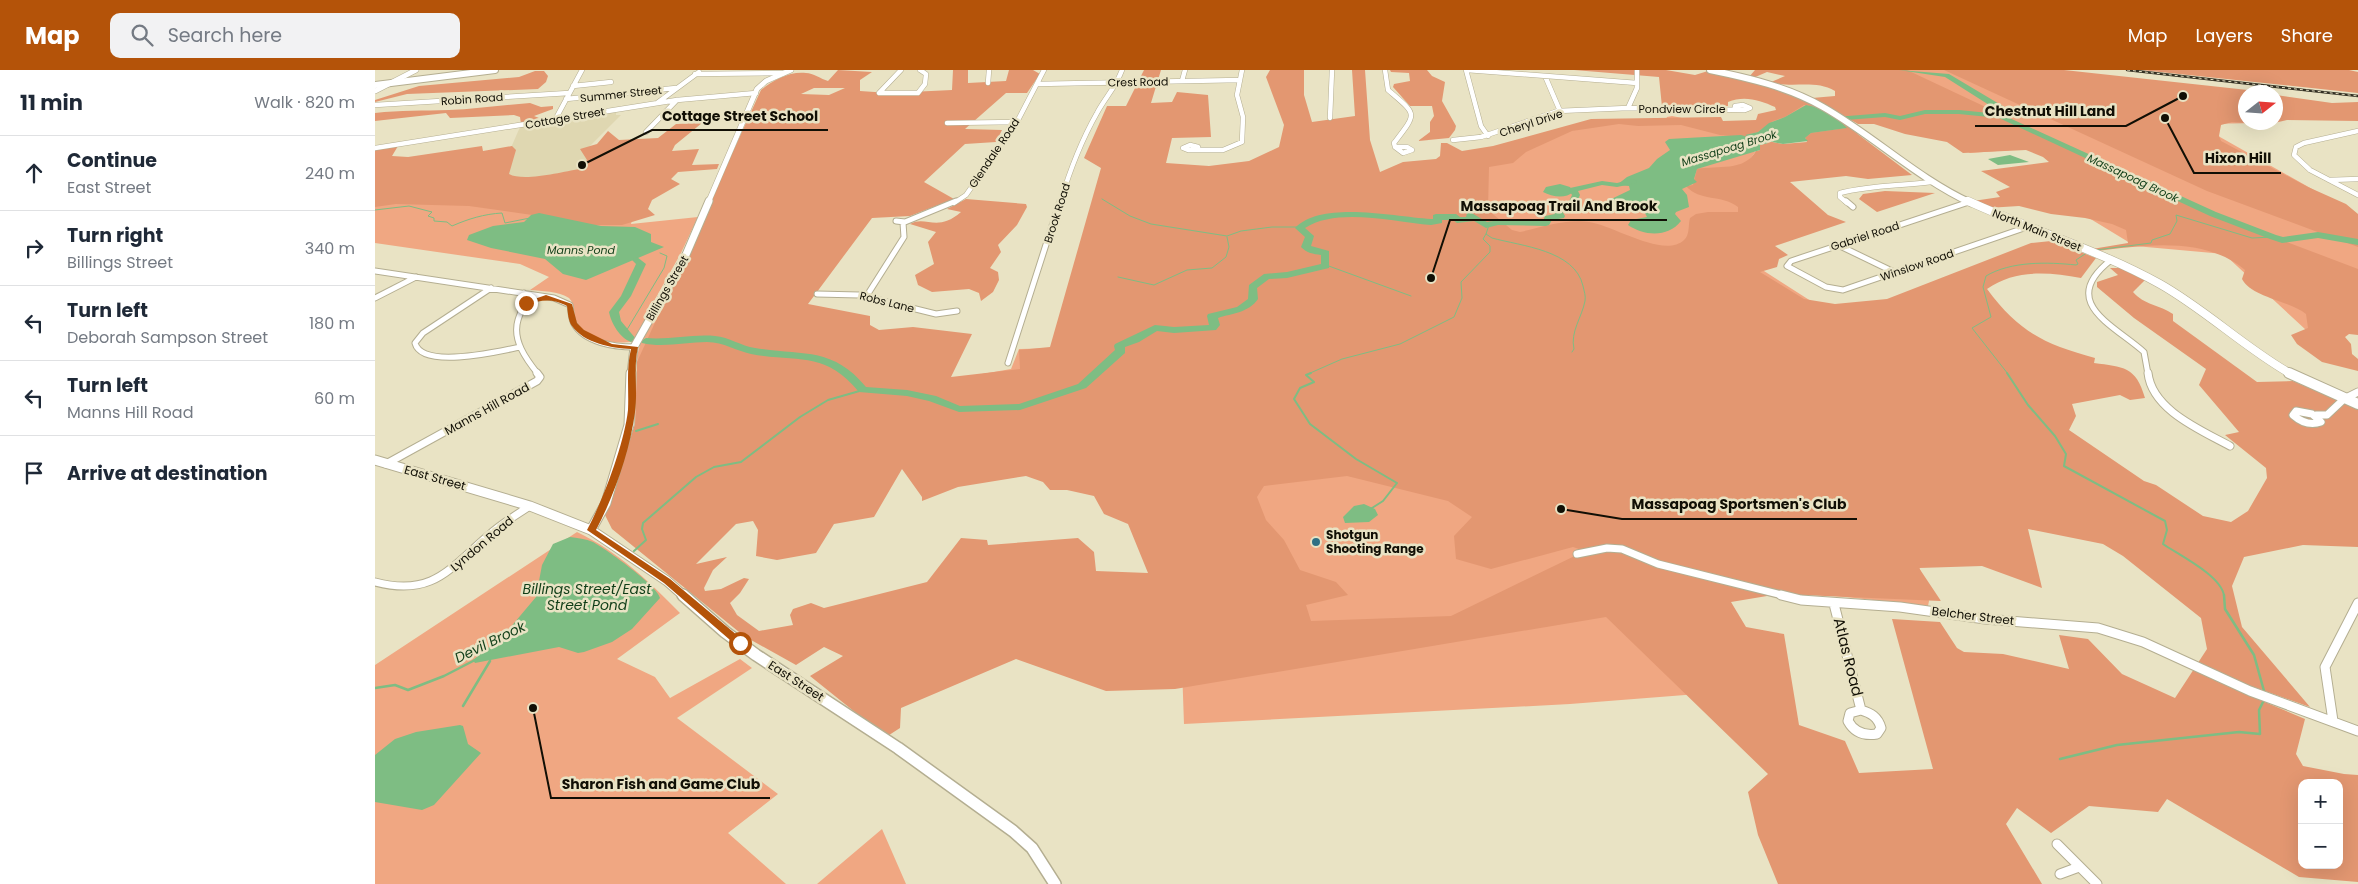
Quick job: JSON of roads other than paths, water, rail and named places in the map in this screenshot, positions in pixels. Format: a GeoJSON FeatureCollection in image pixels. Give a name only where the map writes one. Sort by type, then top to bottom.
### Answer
{"type":"FeatureCollection","features":[{"type":"Feature","properties":{"kind":"main road"},"geometry":{"type":"LineString","coordinates":[[375,86],[495,70]]}},
{"type":"Feature","properties":{"kind":"main road","name":"North Main Street"},"geometry":{"type":"LineString","coordinates":[[1710,70],[1766,82],[1804,97],[1842,119],[1931,182],[1969,202],[2111,260],[2164,287],[2287,372],[2358,404]]}},
{"type":"Feature","properties":{"kind":"street"},"geometry":{"type":"LineString","coordinates":[[375,90],[416,70]]}},
{"type":"Feature","properties":{"kind":"street"},"geometry":{"type":"LineString","coordinates":[[555,120],[582,70]]}},
{"type":"Feature","properties":{"kind":"street"},"geometry":{"type":"LineString","coordinates":[[656,103],[701,70]]}},
{"type":"Feature","properties":{"kind":"street"},"geometry":{"type":"LineString","coordinates":[[745,73],[749,70]]}},
{"type":"Feature","properties":{"kind":"street","name":"Billings Street"},"geometry":{"type":"LineString","coordinates":[[591,530],[606,503],[629,425],[631,410],[631,364],[634,347],[685,257],[761,84],[791,70]]}},
{"type":"Feature","properties":{"kind":"street"},"geometry":{"type":"LineString","coordinates":[[901,70],[879,93],[917,93],[925,80],[925,74],[920,70]]}},
{"type":"Feature","properties":{"kind":"street"},"geometry":{"type":"LineString","coordinates":[[988,83],[989,70]]}},
{"type":"Feature","properties":{"kind":"street","name":"Glendale Road"},"geometry":{"type":"LineString","coordinates":[[896,222],[903,223],[950,205],[964,197],[1017,122],[1044,70]]}},
{"type":"Feature","properties":{"kind":"street","name":"Brook Road"},"geometry":{"type":"LineString","coordinates":[[1008,363],[1067,180],[1097,113],[1123,70]]}},
{"type":"Feature","properties":{"kind":"street"},"geometry":{"type":"LineString","coordinates":[[1182,81],[1185,70]]}},
{"type":"Feature","properties":{"kind":"street"},"geometry":{"type":"LineString","coordinates":[[1196,149],[1225,150],[1242,142],[1243,117],[1237,95],[1242,70]]}},
{"type":"Feature","properties":{"kind":"street"},"geometry":{"type":"LineString","coordinates":[[1330,118],[1332,70]]}},
{"type":"Feature","properties":{"kind":"street"},"geometry":{"type":"LineString","coordinates":[[1385,70],[1388,90],[1410,109],[1413,115],[1409,124],[1395,140],[1395,147]]}},
{"type":"Feature","properties":{"kind":"street"},"geometry":{"type":"LineString","coordinates":[[1488,136],[1481,126],[1467,70],[1637,84]]}},
{"type":"Feature","properties":{"kind":"street"},"geometry":{"type":"LineString","coordinates":[[1628,108],[1637,88],[1637,70]]}},
{"type":"Feature","properties":{"kind":"street"},"geometry":{"type":"LineString","coordinates":[[695,74],[784,73]]}},
{"type":"Feature","properties":{"kind":"street"},"geometry":{"type":"LineString","coordinates":[[1545,76],[1559,111]]}},
{"type":"Feature","properties":{"kind":"street","name":"Crest Road"},"geometry":{"type":"LineString","coordinates":[[1037,84],[1240,80]]}},
{"type":"Feature","properties":{"kind":"street"},"geometry":{"type":"LineString","coordinates":[[573,86],[611,82]]}},
{"type":"Feature","properties":{"kind":"street","name":"Summer Street"},"geometry":{"type":"LineString","coordinates":[[565,99],[677,88]]}},
{"type":"Feature","properties":{"kind":"street","name":"Robin Road"},"geometry":{"type":"LineString","coordinates":[[375,105],[504,96],[531,97],[569,93]]}},
{"type":"Feature","properties":{"kind":"street","name":"Cottage Street"},"geometry":{"type":"LineString","coordinates":[[375,148],[656,103],[756,93]]}},
{"type":"Feature","properties":{"kind":"street"},"geometry":{"type":"LineString","coordinates":[[646,132],[677,100]]}},
{"type":"Feature","properties":{"kind":"street","name":"Cheryl Drive"},"geometry":{"type":"LineString","coordinates":[[1453,140],[1488,136],[1559,111],[1628,108]]}},
{"type":"Feature","properties":{"kind":"street","name":"Pondview Circle"},"geometry":{"type":"LineString","coordinates":[[1628,108],[1735,109]]}},
{"type":"Feature","properties":{"kind":"street"},"geometry":{"type":"LineString","coordinates":[[947,123],[964,121],[1017,122]]}},
{"type":"Feature","properties":{"kind":"street"},"geometry":{"type":"LineString","coordinates":[[2358,131],[2304,143],[2296,148],[2294,155],[2298,161],[2329,180],[2358,194]]}},
{"type":"Feature","properties":{"kind":"street"},"geometry":{"type":"LineString","coordinates":[[2329,180],[2358,179]]}},
{"type":"Feature","properties":{"kind":"street"},"geometry":{"type":"LineString","coordinates":[[1853,207],[1840,197],[1840,192],[1868,186],[1896,186],[1931,182]]}},
{"type":"Feature","properties":{"kind":"street","name":"Gabriel Road"},"geometry":{"type":"LineString","coordinates":[[1808,278],[1788,267],[1787,264],[1838,245],[1969,202]]}},
{"type":"Feature","properties":{"kind":"street"},"geometry":{"type":"LineString","coordinates":[[866,297],[904,237],[903,223]]}},
{"type":"Feature","properties":{"kind":"street","name":"Winslow Road"},"geometry":{"type":"LineString","coordinates":[[1808,278],[1829,289],[1843,290],[2027,227]]}},
{"type":"Feature","properties":{"kind":"street"},"geometry":{"type":"LineString","coordinates":[[1838,245],[1896,273]]}},
{"type":"Feature","properties":{"kind":"street"},"geometry":{"type":"LineString","coordinates":[[2111,260],[2098,270],[2090,282],[2091,304],[2095,312],[2105,323],[2144,352],[2151,388],[2160,401],[2230,446]]}},
{"type":"Feature","properties":{"kind":"street"},"geometry":{"type":"LineString","coordinates":[[375,271],[546,297],[570,305],[574,324],[582,332],[610,346],[634,347]]}},
{"type":"Feature","properties":{"kind":"street"},"geometry":{"type":"LineString","coordinates":[[375,298],[416,276]]}},
{"type":"Feature","properties":{"kind":"street"},"geometry":{"type":"LineString","coordinates":[[491,288],[423,333],[415,343],[415,347],[428,356],[443,358],[520,347]]}},
{"type":"Feature","properties":{"kind":"street"},"geometry":{"type":"LineString","coordinates":[[524,293],[526,304],[546,297]]}},
{"type":"Feature","properties":{"kind":"street","name":"Robs Lane"},"geometry":{"type":"LineString","coordinates":[[817,294],[841,293],[866,297],[936,314],[957,312]]}},
{"type":"Feature","properties":{"kind":"street","name":"Manns Hill Road"},"geometry":{"type":"LineString","coordinates":[[387,464],[537,381],[540,377],[520,347],[517,321],[526,304]]}},
{"type":"Feature","properties":{"kind":"street"},"geometry":{"type":"LineString","coordinates":[[2316,415],[2327,415],[2344,399],[2358,392]]}},
{"type":"Feature","properties":{"kind":"street","name":"East Street"},"geometry":{"type":"LineString","coordinates":[[375,460],[529,506],[591,530],[667,581],[725,632],[756,655],[898,748],[1013,832],[1032,848],[1055,884]]}},
{"type":"Feature","properties":{"kind":"street","name":"Lyndon Road"},"geometry":{"type":"LineString","coordinates":[[375,582],[403,588],[437,579],[459,564],[488,535],[529,506]]}},
{"type":"Feature","properties":{"kind":"street","name":"Belcher Street"},"geometry":{"type":"LineString","coordinates":[[1577,554],[1607,548],[1622,549],[1658,564],[1801,600],[1834,604],[1900,607],[1985,619],[2098,628],[2137,639],[2257,693],[2358,731]]}},
{"type":"Feature","properties":{"kind":"street"},"geometry":{"type":"LineString","coordinates":[[2333,722],[2325,669],[2358,603]]}},
{"type":"Feature","properties":{"kind":"street","name":"Atlas Road"},"geometry":{"type":"LineString","coordinates":[[1834,604],[1861,710]]}},
{"type":"Feature","properties":{"kind":"street"},"geometry":{"type":"LineString","coordinates":[[2057,844],[2097,884]]}},
{"type":"Feature","properties":{"kind":"street"},"geometry":{"type":"LineString","coordinates":[[2060,874],[2079,866]]}},
{"type":"Feature","properties":{"kind":"water"},"geometry":{"type":"Polygon","coordinates":[[[1806,105],[1835,117],[1847,128],[1811,133],[1805,138],[1808,141],[1783,144],[1758,139],[1768,143],[1760,145],[1760,150],[1697,169],[1694,179],[1697,182],[1682,189],[1687,195],[1689,207],[1676,212],[1675,214],[1681,221],[1676,227],[1656,234],[1634,229],[1628,225],[1631,220],[1647,217],[1645,213],[1623,209],[1609,209],[1601,204],[1630,190],[1629,186],[1617,185],[1627,177],[1649,168],[1657,159],[1670,150],[1665,142],[1669,139],[1741,135],[1752,138],[1745,135],[1758,132],[1769,123],[1785,117],[1806,105]]]}},
{"type":"Feature","properties":{"kind":"water"},"geometry":{"type":"Polygon","coordinates":[[[2010,155],[2029,162],[1998,165],[1988,159],[2010,155]]]}},
{"type":"Feature","properties":{"kind":"water"},"geometry":{"type":"Polygon","coordinates":[[[1560,184],[1570,187],[1573,192],[1567,196],[1559,196],[1543,192],[1546,187],[1560,184]]]}},
{"type":"Feature","properties":{"kind":"water","name":"Manns Pond"},"geometry":{"type":"Polygon","coordinates":[[[539,213],[601,226],[635,227],[651,234],[651,242],[664,247],[586,280],[563,274],[545,259],[491,248],[467,240],[469,235],[493,226],[524,222],[531,215],[539,213]]]}},
{"type":"Feature","properties":{"kind":"water"},"geometry":{"type":"Polygon","coordinates":[[[1364,504],[1375,509],[1378,515],[1369,522],[1345,523],[1343,517],[1354,506],[1364,504]]]}},
{"type":"Feature","properties":{"kind":"water","name":"Billings Street/East Street Pond"},"geometry":{"type":"Polygon","coordinates":[[[570,537],[593,542],[609,552],[651,585],[660,598],[632,629],[612,642],[584,652],[578,653],[559,647],[475,663],[473,660],[504,635],[536,597],[542,565],[553,544],[570,537]]]}},
{"type":"Feature","properties":{"kind":"water"},"geometry":{"type":"Polygon","coordinates":[[[463,726],[468,744],[481,753],[434,805],[422,810],[375,802],[375,755],[395,739],[416,732],[463,726]]]}},
{"type":"Feature","properties":{"kind":"waterway"},"geometry":{"type":"LineString","coordinates":[[1902,70],[1947,75],[2003,110],[2000,111],[2003,114],[2000,116]]}},
{"type":"Feature","properties":{"kind":"waterway","name":"Massapoag Brook"},"geometry":{"type":"LineString","coordinates":[[1848,118],[1885,115],[1900,118],[1925,112],[1959,112],[2000,116]]}},
{"type":"Feature","properties":{"kind":"waterway","name":"Massapoag Brook"},"geometry":{"type":"LineString","coordinates":[[2000,116],[2213,214],[2273,237],[2282,240],[2318,235],[2358,242]]}},
{"type":"Feature","properties":{"kind":"waterway","name":"Massapoag Brook"},"geometry":{"type":"LineString","coordinates":[[646,341],[720,340],[752,351],[813,357],[826,361],[839,367],[852,377],[863,390],[907,393],[932,398],[959,409],[1020,407],[1082,386],[1121,351],[1119,346],[1135,340],[1155,328],[1174,330],[1212,328],[1215,325],[1212,316],[1235,310],[1250,303],[1253,299],[1252,287],[1267,276],[1287,275],[1326,266],[1326,253],[1312,251],[1306,247],[1310,236],[1299,228],[1310,221],[1343,215],[1431,222],[1439,221],[1436,217],[1456,217],[1457,220],[1471,220],[1470,215],[1486,225],[1498,222],[1546,223],[1548,218],[1561,216],[1556,209],[1570,208],[1576,195],[1573,190],[1602,183],[1617,185],[1633,181]]}},
{"type":"Feature","properties":{"kind":"waterway"},"geometry":{"type":"LineString","coordinates":[[1102,199],[1130,216],[1151,224],[1227,236],[1241,231],[1272,227],[1299,227]]}},
{"type":"Feature","properties":{"kind":"waterway","name":"Massapoag Brook"},"geometry":{"type":"LineString","coordinates":[[375,210],[409,206],[432,212],[428,216],[434,218],[434,221],[447,222],[452,226],[476,217],[502,213],[505,223],[530,218]]}},
{"type":"Feature","properties":{"kind":"waterway"},"geometry":{"type":"LineString","coordinates":[[2096,250],[2151,243],[2152,240],[2170,234],[2177,221],[2176,215],[2252,238],[2273,237]]}},
{"type":"Feature","properties":{"kind":"waterway","name":"Massapoag Brook"},"geometry":{"type":"LineString","coordinates":[[1486,234],[1490,222]]}},
{"type":"Feature","properties":{"kind":"waterway"},"geometry":{"type":"LineString","coordinates":[[1308,374],[1342,359],[1400,344],[1454,317],[1462,298],[1461,282],[1490,252],[1490,246],[1483,239],[1486,234]]}},
{"type":"Feature","properties":{"kind":"waterway"},"geometry":{"type":"LineString","coordinates":[[1486,234],[1492,238],[1531,247],[1558,257],[1569,264],[1578,274],[1583,286],[1585,299],[1575,331],[1574,349],[1572,352]]}},
{"type":"Feature","properties":{"kind":"waterway"},"geometry":{"type":"LineString","coordinates":[[1118,277],[1154,285],[1187,270],[1212,268],[1226,257],[1229,247],[1227,237]]}},
{"type":"Feature","properties":{"kind":"waterway"},"geometry":{"type":"LineString","coordinates":[[625,333],[664,268],[667,256],[660,253]]}},
{"type":"Feature","properties":{"kind":"waterway"},"geometry":{"type":"LineString","coordinates":[[2008,374],[1972,328],[1991,317],[1983,287],[1986,276],[2018,265],[2042,263],[2076,265],[2078,264],[2076,260],[2085,254]]}},
{"type":"Feature","properties":{"kind":"waterway","name":"Massapoag Brook"},"geometry":{"type":"LineString","coordinates":[[631,339],[616,322],[614,312],[626,296],[641,264],[637,260]]}},
{"type":"Feature","properties":{"kind":"waterway"},"geometry":{"type":"LineString","coordinates":[[1326,265],[1411,296]]}},
{"type":"Feature","properties":{"kind":"waterway"},"geometry":{"type":"LineString","coordinates":[[1311,373],[1306,375],[1314,382],[1300,388],[1294,399],[1310,424],[1356,459],[1397,483],[1383,501],[1372,508]]}},
{"type":"Feature","properties":{"kind":"waterway"},"geometry":{"type":"LineString","coordinates":[[2007,373],[2028,405],[2055,436],[2066,454],[2064,466],[2165,521],[2167,530],[2163,544],[2208,574],[2216,581],[2224,596]]}},
{"type":"Feature","properties":{"kind":"waterway","name":"Devil Brook"},"geometry":{"type":"LineString","coordinates":[[634,551],[646,540],[642,529],[643,523],[696,477],[714,467],[741,462],[800,417],[828,400],[863,390]]}},
{"type":"Feature","properties":{"kind":"waterway"},"geometry":{"type":"LineString","coordinates":[[636,431],[658,424]]}},
{"type":"Feature","properties":{"kind":"waterway"},"geometry":{"type":"LineString","coordinates":[[2224,595],[2225,609],[2254,655],[2264,691]]}},
{"type":"Feature","properties":{"kind":"waterway","name":"Devil Brook"},"geometry":{"type":"LineString","coordinates":[[375,688],[395,685],[408,690],[444,676],[475,660]]}},
{"type":"Feature","properties":{"kind":"waterway"},"geometry":{"type":"LineString","coordinates":[[463,706],[490,661]]}},
{"type":"Feature","properties":{"kind":"waterway"},"geometry":{"type":"LineString","coordinates":[[2060,759],[2117,745],[2239,732],[2260,734],[2259,710],[2263,702]]}},
{"type":"Feature","properties":{"kind":"railway"},"geometry":{"type":"LineString","coordinates":[[2127,70],[2358,96]]}},
{"type":"Feature","properties":{"kind":"place","name":"Chestnut Hill Land"},"geometry":{"type":"Point","coordinates":[2183,96]}},
{"type":"Feature","properties":{"kind":"place","name":"Hixon Hill"},"geometry":{"type":"Point","coordinates":[2165,118]}},
{"type":"Feature","properties":{"kind":"place","name":"Cottage Street School"},"geometry":{"type":"Point","coordinates":[582,165]}},
{"type":"Feature","properties":{"kind":"place","name":"Massapoag Trail And Brook"},"geometry":{"type":"Point","coordinates":[1431,278]}},
{"type":"Feature","properties":{"kind":"place","name":"Massapoag Sportsmen's Club"},"geometry":{"type":"Point","coordinates":[1561,509]}},
{"type":"Feature","properties":{"kind":"place","name":"Shotgun Shooting Range"},"geometry":{"type":"Point","coordinates":[1316,542]}},
{"type":"Feature","properties":{"kind":"place","name":"Sharon Fish and Game Club"},"geometry":{"type":"Point","coordinates":[533,708]}}]}
